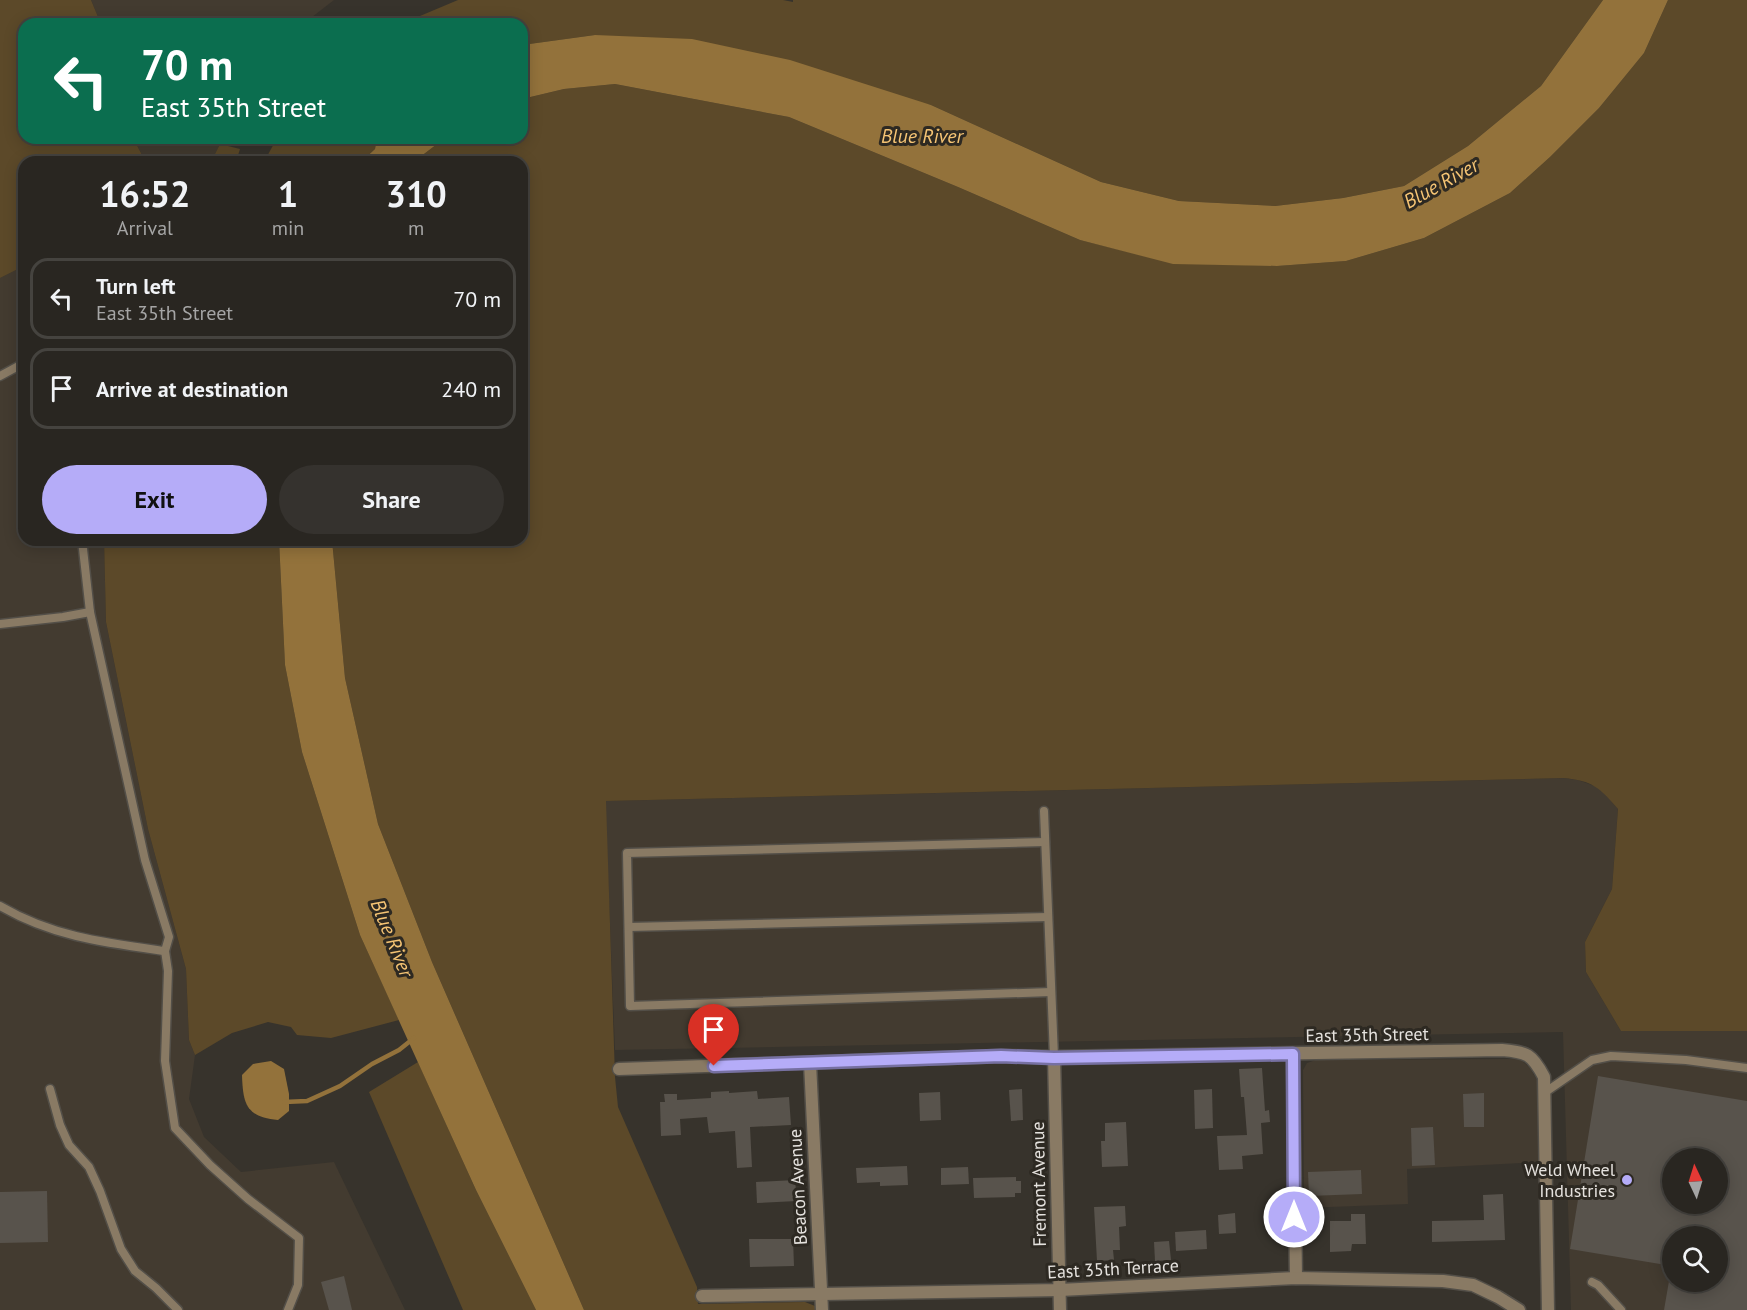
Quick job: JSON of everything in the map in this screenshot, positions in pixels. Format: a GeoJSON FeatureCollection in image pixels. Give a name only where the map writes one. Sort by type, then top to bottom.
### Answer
{"type":"FeatureCollection","features":[{"type":"Feature","properties":{"kind":"street","name":"East 35th Street"},"geometry":{"type":"LineString","coordinates":[[619,1069],[1001,1056],[1054,1058],[1502,1050],[1523,1052],[1537,1063],[1544,1077],[1544,1093]]}},
{"type":"Feature","properties":{"kind":"street"},"geometry":{"type":"LineString","coordinates":[[1293,1054],[1296,1278]]}},
{"type":"Feature","properties":{"kind":"street","name":"Fremont Avenue"},"geometry":{"type":"LineString","coordinates":[[1054,1058],[1060,1310]]}},
{"type":"Feature","properties":{"kind":"street","name":"Beacon Avenue"},"geometry":{"type":"LineString","coordinates":[[810,1063],[822,1310]]}},
{"type":"Feature","properties":{"kind":"street"},"geometry":{"type":"LineString","coordinates":[[1544,1093],[1548,1310]]}},
{"type":"Feature","properties":{"kind":"street","name":"East 35th Terrace"},"geometry":{"type":"LineString","coordinates":[[702,1296],[1060,1290],[1296,1278],[1443,1281],[1473,1285],[1519,1310]]}},
{"type":"Feature","properties":{"kind":"lane"},"geometry":{"type":"LineString","coordinates":[[0,376],[18,366]]}},
{"type":"Feature","properties":{"kind":"lane"},"geometry":{"type":"LineString","coordinates":[[83,546],[90,612],[145,860],[169,937],[165,951],[168,971],[165,1061],[175,1128],[210,1166],[299,1239],[298,1285],[288,1310]]}},
{"type":"Feature","properties":{"kind":"lane"},"geometry":{"type":"LineString","coordinates":[[0,624],[90,612]]}},
{"type":"Feature","properties":{"kind":"lane"},"geometry":{"type":"LineString","coordinates":[[1044,811],[1054,1058]]}},
{"type":"Feature","properties":{"kind":"lane"},"geometry":{"type":"LineString","coordinates":[[1045,843],[627,853],[630,1006],[1051,992]]}},
{"type":"Feature","properties":{"kind":"lane"},"geometry":{"type":"LineString","coordinates":[[0,906],[25,921],[61,933],[105,943],[165,951]]}},
{"type":"Feature","properties":{"kind":"lane"},"geometry":{"type":"LineString","coordinates":[[629,927],[1048,916]]}},
{"type":"Feature","properties":{"kind":"lane"},"geometry":{"type":"LineString","coordinates":[[1544,1093],[1592,1060],[1611,1056],[1686,1060],[1747,1068]]}},
{"type":"Feature","properties":{"kind":"lane"},"geometry":{"type":"LineString","coordinates":[[50,1089],[60,1125],[69,1145],[89,1167],[121,1249],[135,1271],[178,1310]]}},
{"type":"Feature","properties":{"kind":"lane"},"geometry":{"type":"LineString","coordinates":[[1592,1282],[1599,1285],[1621,1310]]}},
{"type":"Feature","properties":{"kind":"shaded area"},"geometry":{"type":"Polygon","coordinates":[[[0,0],[91,0],[98,18],[18,18],[18,144],[136,144],[141,156],[18,156],[18,269],[0,278],[0,0]]]}},
{"type":"Feature","properties":{"kind":"shaded area"},"geometry":{"type":"Polygon","coordinates":[[[91,0],[334,0],[311,18],[98,18],[91,0]]]}},
{"type":"Feature","properties":{"kind":"shaded area"},"geometry":{"type":"Polygon","coordinates":[[[458,0],[783,0],[793,2],[793,0],[1603,0],[1541,86],[1468,146],[1404,186],[1343,198],[1275,206],[1179,201],[1101,182],[931,105],[595,35],[528,44],[528,18],[415,18],[458,0]]]}},
{"type":"Feature","properties":{"kind":"shaded area"},"geometry":{"type":"Polygon","coordinates":[[[1668,0],[1747,0],[1747,1031],[1621,1031],[1586,972],[1585,942],[1612,889],[1618,809],[1595,786],[1573,779],[606,801],[615,1077],[618,1107],[697,1287],[698,1304],[805,1302],[815,1306],[815,1310],[584,1310],[432,962],[378,824],[345,678],[333,546],[528,546],[528,156],[421,156],[437,144],[528,144],[528,98],[564,89],[615,84],[789,117],[1080,240],[1173,263],[1277,266],[1346,261],[1424,238],[1510,193],[1599,108],[1644,53],[1668,0]]]}},
{"type":"Feature","properties":{"kind":"shaded area"},"geometry":{"type":"Polygon","coordinates":[[[136,144],[220,144],[214,156],[141,156],[136,144]]]}},
{"type":"Feature","properties":{"kind":"shaded area"},"geometry":{"type":"Polygon","coordinates":[[[220,144],[240,149],[238,156],[214,156],[220,144]]]}},
{"type":"Feature","properties":{"kind":"shaded area"},"geometry":{"type":"Polygon","coordinates":[[[274,144],[376,144],[375,149],[367,156],[267,156],[274,144]]]}},
{"type":"Feature","properties":{"kind":"shaded area"},"geometry":{"type":"Polygon","coordinates":[[[18,269],[18,546],[104,546],[106,622],[148,829],[186,969],[189,1040],[195,1055],[189,1099],[204,1137],[241,1172],[334,1162],[405,1310],[0,1310],[0,278],[18,269]]]}},
{"type":"Feature","properties":{"kind":"shaded area"},"geometry":{"type":"Polygon","coordinates":[[[104,546],[279,546],[285,665],[302,752],[360,935],[399,1020],[331,1038],[297,1035],[291,1027],[268,1022],[232,1033],[195,1055],[189,1040],[186,969],[148,829],[106,622],[104,546]]]}},
{"type":"Feature","properties":{"kind":"shaded area"},"geometry":{"type":"Polygon","coordinates":[[[1563,778],[1578,780],[1600,788],[1618,809],[1612,889],[1585,942],[1586,972],[1621,1031],[1747,1031],[1747,1310],[1571,1310],[1563,1032],[615,1050],[605,801],[1563,778]]]}},
{"type":"Feature","properties":{"kind":"shaded area"},"geometry":{"type":"Polygon","coordinates":[[[1520,1059],[1530,1068],[1537,1080],[1538,1162],[1407,1169],[1408,1204],[1304,1208],[1303,1070],[1307,1063],[1316,1060],[1520,1059]]]}},
{"type":"Feature","properties":{"kind":"shaded area"},"geometry":{"type":"Polygon","coordinates":[[[418,1062],[476,1190],[536,1310],[463,1310],[369,1092],[418,1062]]]}},
{"type":"Feature","properties":{"kind":"water","name":"Blue River"},"geometry":{"type":"Polygon","coordinates":[[[1603,0],[1668,0],[1644,53],[1599,108],[1510,193],[1424,238],[1346,261],[1277,266],[1173,264],[1080,240],[789,117],[615,84],[564,89],[528,98],[528,44],[595,35],[692,39],[790,60],[931,105],[1101,182],[1179,201],[1275,206],[1343,198],[1404,186],[1468,146],[1541,86],[1603,0]]]}},
{"type":"Feature","properties":{"kind":"water"},"geometry":{"type":"Polygon","coordinates":[[[376,144],[437,144],[421,156],[367,156],[375,149],[376,144]]]}},
{"type":"Feature","properties":{"kind":"water","name":"Blue River"},"geometry":{"type":"Polygon","coordinates":[[[279,546],[333,546],[345,678],[378,824],[432,962],[584,1310],[536,1310],[476,1190],[360,935],[302,752],[285,665],[279,546]]]}},
{"type":"Feature","properties":{"kind":"water"},"geometry":{"type":"Polygon","coordinates":[[[271,1061],[284,1069],[289,1094],[289,1111],[278,1120],[259,1116],[253,1112],[245,1101],[244,1094],[242,1075],[253,1064],[271,1061]]]}},
{"type":"Feature","properties":{"kind":"building"},"geometry":{"type":"Polygon","coordinates":[[[1262,1068],[1265,1111],[1269,1110],[1270,1122],[1261,1123],[1263,1154],[1242,1156],[1243,1169],[1219,1170],[1217,1136],[1247,1135],[1239,1069],[1262,1068]]]}},
{"type":"Feature","properties":{"kind":"building","name":"Weld Wheel Industries"},"geometry":{"type":"Polygon","coordinates":[[[1598,1076],[1747,1101],[1747,1310],[1664,1310],[1667,1292],[1728,1292],[1728,1226],[1662,1226],[1662,1264],[1570,1249],[1598,1076]]]}},
{"type":"Feature","properties":{"kind":"building"},"geometry":{"type":"Polygon","coordinates":[[[1022,1089],[1023,1120],[1011,1121],[1009,1090],[1022,1089]]]}},
{"type":"Feature","properties":{"kind":"building"},"geometry":{"type":"Polygon","coordinates":[[[1212,1089],[1213,1128],[1195,1129],[1194,1090],[1212,1089]]]}},
{"type":"Feature","properties":{"kind":"building"},"geometry":{"type":"Polygon","coordinates":[[[729,1091],[729,1093],[757,1091],[758,1099],[789,1097],[791,1125],[750,1127],[752,1167],[737,1168],[735,1131],[709,1133],[707,1117],[680,1119],[681,1135],[661,1136],[660,1102],[665,1102],[664,1094],[677,1094],[677,1100],[711,1098],[711,1092],[729,1091]]]}},
{"type":"Feature","properties":{"kind":"building"},"geometry":{"type":"Polygon","coordinates":[[[940,1092],[941,1120],[920,1121],[919,1093],[940,1092]]]}},
{"type":"Feature","properties":{"kind":"building"},"geometry":{"type":"Polygon","coordinates":[[[1484,1093],[1484,1127],[1464,1127],[1463,1094],[1484,1093]]]}},
{"type":"Feature","properties":{"kind":"building"},"geometry":{"type":"Polygon","coordinates":[[[1126,1122],[1128,1166],[1102,1167],[1101,1141],[1105,1141],[1105,1123],[1126,1122]]]}},
{"type":"Feature","properties":{"kind":"building"},"geometry":{"type":"Polygon","coordinates":[[[1433,1127],[1435,1165],[1412,1166],[1411,1128],[1433,1127]]]}},
{"type":"Feature","properties":{"kind":"building"},"geometry":{"type":"Polygon","coordinates":[[[907,1166],[908,1185],[880,1186],[880,1182],[857,1183],[856,1168],[907,1166]]]}},
{"type":"Feature","properties":{"kind":"building"},"geometry":{"type":"Polygon","coordinates":[[[968,1167],[969,1184],[941,1185],[941,1168],[968,1167]]]}},
{"type":"Feature","properties":{"kind":"building"},"geometry":{"type":"Polygon","coordinates":[[[1361,1170],[1362,1194],[1309,1196],[1308,1172],[1361,1170]]]}},
{"type":"Feature","properties":{"kind":"building"},"geometry":{"type":"Polygon","coordinates":[[[1016,1177],[1016,1181],[1021,1181],[1021,1193],[1015,1193],[1015,1197],[974,1198],[973,1178],[1016,1177]]]}},
{"type":"Feature","properties":{"kind":"building"},"geometry":{"type":"Polygon","coordinates":[[[795,1180],[797,1201],[757,1203],[756,1182],[795,1180]]]}},
{"type":"Feature","properties":{"kind":"building"},"geometry":{"type":"Polygon","coordinates":[[[47,1191],[48,1242],[0,1243],[0,1192],[47,1191]]]}},
{"type":"Feature","properties":{"kind":"building"},"geometry":{"type":"Polygon","coordinates":[[[1503,1194],[1505,1240],[1432,1242],[1432,1221],[1484,1220],[1483,1195],[1503,1194]]]}},
{"type":"Feature","properties":{"kind":"building"},"geometry":{"type":"Polygon","coordinates":[[[1125,1206],[1126,1226],[1119,1227],[1120,1250],[1113,1250],[1114,1260],[1097,1261],[1094,1207],[1125,1206]]]}},
{"type":"Feature","properties":{"kind":"building"},"geometry":{"type":"Polygon","coordinates":[[[1235,1213],[1236,1233],[1219,1234],[1218,1215],[1235,1213]]]}},
{"type":"Feature","properties":{"kind":"building"},"geometry":{"type":"Polygon","coordinates":[[[1351,1214],[1365,1214],[1366,1244],[1352,1244],[1351,1251],[1330,1252],[1330,1221],[1351,1221],[1351,1214]]]}},
{"type":"Feature","properties":{"kind":"building"},"geometry":{"type":"Polygon","coordinates":[[[1206,1230],[1207,1249],[1176,1251],[1175,1232],[1206,1230]]]}},
{"type":"Feature","properties":{"kind":"building"},"geometry":{"type":"Polygon","coordinates":[[[749,1239],[793,1239],[794,1266],[750,1267],[749,1239]]]}},
{"type":"Feature","properties":{"kind":"building"},"geometry":{"type":"Polygon","coordinates":[[[1169,1241],[1171,1260],[1155,1261],[1154,1242],[1169,1241]]]}},
{"type":"Feature","properties":{"kind":"building"},"geometry":{"type":"Polygon","coordinates":[[[344,1276],[352,1310],[329,1310],[321,1282],[344,1276]]]}},
{"type":"Feature","properties":{"kind":"waterway"},"geometry":{"type":"LineString","coordinates":[[284,1102],[307,1101],[340,1086],[372,1064],[399,1050],[414,1038]]}},
{"type":"Feature","properties":{"kind":"place","name":"Weld Wheel Industries"},"geometry":{"type":"Point","coordinates":[1627,1180]}},
{"type":"Feature","properties":{"kind":"route"},"geometry":{"type":"LineString","coordinates":[[714,1066],[1001,1056],[1054,1058],[1293,1054],[1294,1217]]}}]}
